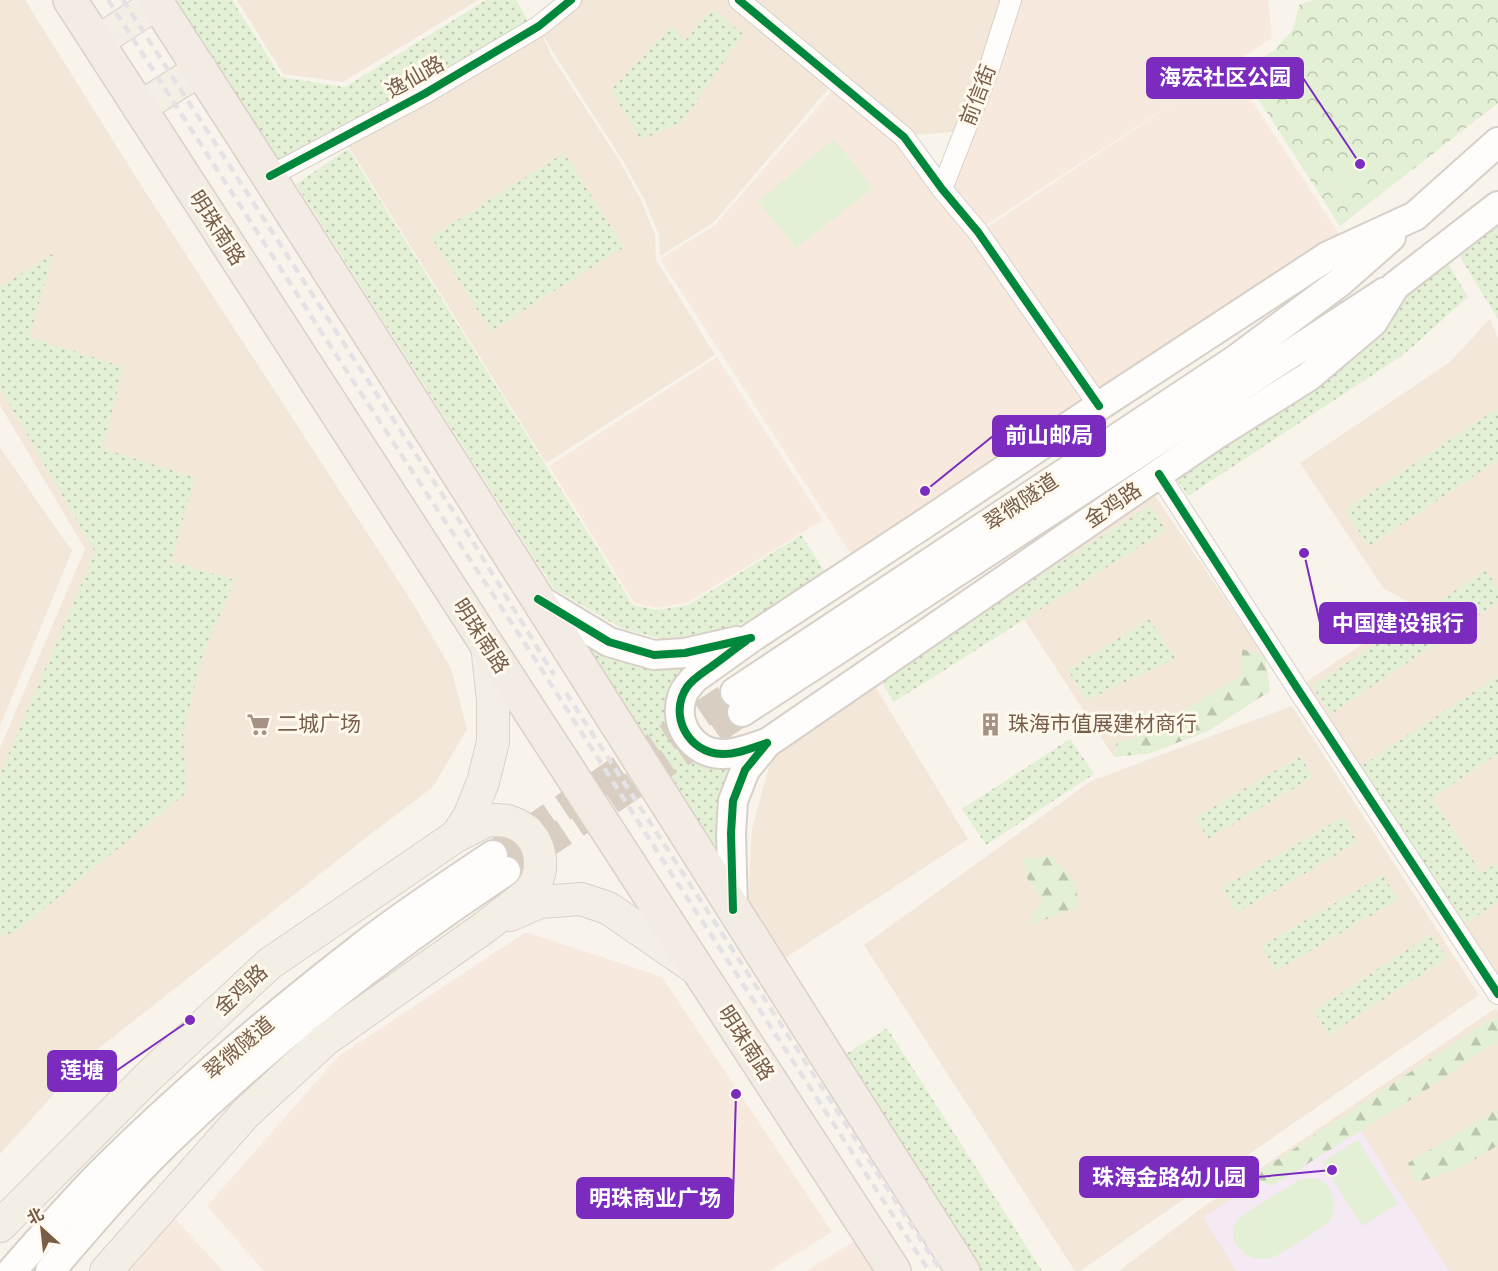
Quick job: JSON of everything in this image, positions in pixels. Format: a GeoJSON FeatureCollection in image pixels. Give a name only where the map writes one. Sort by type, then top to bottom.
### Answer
{"type":"FeatureCollection","features":[{"type":"Feature","properties":{"kind":"highway","name":"明珠南路"},"geometry":{"type":"LineString","coordinates":[[69,0],[894,1271]]}},
{"type":"Feature","properties":{"kind":"highway"},"geometry":{"type":"LineString","coordinates":[[156,1],[270,176],[963,1271]]}},
{"type":"Feature","properties":{"kind":"main road"},"geometry":{"type":"LineString","coordinates":[[97,42],[156,1]]}},
{"type":"Feature","properties":{"kind":"main road"},"geometry":{"type":"LineString","coordinates":[[139,108],[201,69]]}},
{"type":"Feature","properties":{"kind":"main road"},"geometry":{"type":"LineString","coordinates":[[767,743],[734,753],[712,753],[702,749],[693,743],[681,725],[680,704],[683,694],[695,678],[751,638],[1328,256],[1415,216],[1498,142]]}},
{"type":"Feature","properties":{"kind":"main road","name":"金鸡路"},"geometry":{"type":"LineString","coordinates":[[767,743],[1214,436],[1308,377],[1373,322],[1395,286],[1498,206]]}},
{"type":"Feature","properties":{"kind":"main road","name":"翠微隧道"},"geometry":{"type":"LineString","coordinates":[[1395,286],[738,702],[1235,360],[1340,282],[1415,216]]}},
{"type":"Feature","properties":{"kind":"main road"},"geometry":{"type":"LineString","coordinates":[[538,599],[609,642],[654,655],[685,654],[751,638]]}},
{"type":"Feature","properties":{"kind":"main road"},"geometry":{"type":"LineString","coordinates":[[456,836],[469,818],[483,782],[493,742],[493,701],[487,645]]}},
{"type":"Feature","properties":{"kind":"main road"},"geometry":{"type":"LineString","coordinates":[[733,910],[731,833],[733,801],[745,770],[767,743]]}},
{"type":"Feature","properties":{"kind":"main road","name":"金鸡路"},"geometry":{"type":"LineString","coordinates":[[0,1226],[147,1078],[269,964],[456,836],[486,821],[508,821],[527,831],[534,840],[540,859],[540,870],[532,889],[485,927]]}},
{"type":"Feature","properties":{"kind":"main road","name":"翠微隧道"},"geometry":{"type":"LineString","coordinates":[[12,1271],[105,1169],[234,1050],[359,948],[421,904],[500,863],[471,894],[374,964],[252,1063],[165,1144],[50,1271]]}},
{"type":"Feature","properties":{"kind":"main road"},"geometry":{"type":"LineString","coordinates":[[106,1271],[245,1114],[325,1040],[485,927],[540,902],[581,898],[608,908],[699,971]]}},
{"type":"Feature","properties":{"kind":"street","name":"逸仙路"},"geometry":{"type":"LineString","coordinates":[[270,176],[424,94],[539,26],[571,0]]}},
{"type":"Feature","properties":{"kind":"street"},"geometry":{"type":"LineString","coordinates":[[739,0],[904,137],[942,189],[978,232],[1099,406]]}},
{"type":"Feature","properties":{"kind":"street","name":"前信街"},"geometry":{"type":"LineString","coordinates":[[942,189],[989,69],[1011,0]]}},
{"type":"Feature","properties":{"kind":"street"},"geometry":{"type":"LineString","coordinates":[[1159,474],[1498,994]]}},
{"type":"Feature","properties":{"kind":"shaded area"},"geometry":{"type":"Polygon","coordinates":[[[0,0],[25,0],[144,190],[414,605],[451,669],[467,729],[433,787],[84,1060],[0,1154],[0,748],[85,549],[0,405],[0,0]]]}},
{"type":"Feature","properties":{"kind":"shaded area"},"geometry":{"type":"Polygon","coordinates":[[[237,0],[478,0],[343,82],[283,74],[237,0]]]}},
{"type":"Feature","properties":{"kind":"shaded area"},"geometry":{"type":"Polygon","coordinates":[[[572,0],[737,0],[834,82],[713,223],[660,256],[659,235],[645,201],[623,161],[540,29],[551,55],[621,163],[642,202],[655,235],[656,260],[715,355],[546,463],[345,141],[572,0]]]}},
{"type":"Feature","properties":{"kind":"shaded area"},"geometry":{"type":"Polygon","coordinates":[[[740,0],[1008,0],[962,131],[906,136],[740,0]]]}},
{"type":"Feature","properties":{"kind":"shaded area"},"geometry":{"type":"Polygon","coordinates":[[[1008,0],[1268,0],[1272,38],[1229,66],[1345,243],[1099,403],[980,232],[1204,83],[978,230],[944,188],[1008,0]]]}},
{"type":"Feature","properties":{"kind":"shaded area"},"geometry":{"type":"Polygon","coordinates":[[[838,84],[902,140],[1097,405],[858,565],[660,259],[715,225],[838,84]]]}},
{"type":"Feature","properties":{"kind":"shaded area"},"geometry":{"type":"Polygon","coordinates":[[[1490,319],[1498,338],[1498,994],[1297,688],[1418,607],[1384,589],[1300,463],[1450,362],[1490,319]]]}},
{"type":"Feature","properties":{"kind":"shaded area"},"geometry":{"type":"Polygon","coordinates":[[[717,357],[823,520],[687,603],[657,608],[634,603],[549,466],[717,357]]]}},
{"type":"Feature","properties":{"kind":"shaded area"},"geometry":{"type":"Polygon","coordinates":[[[0,448],[72,551],[0,726],[0,448]]]}},
{"type":"Feature","properties":{"kind":"shaded area"},"geometry":{"type":"Polygon","coordinates":[[[1155,496],[1265,657],[1270,691],[1208,731],[1150,753],[1114,757],[1007,593],[1155,496]]]}},
{"type":"Feature","properties":{"kind":"shaded area"},"geometry":{"type":"Polygon","coordinates":[[[873,683],[968,839],[785,958],[748,903],[752,829],[773,752],[873,683]]]}},
{"type":"Feature","properties":{"kind":"shaded area"},"geometry":{"type":"Polygon","coordinates":[[[1292,706],[1479,995],[1080,1271],[1075,1271],[864,945],[1091,781],[1292,706]]]}},
{"type":"Feature","properties":{"kind":"shaded area"},"geometry":{"type":"Polygon","coordinates":[[[526,932],[662,977],[832,1232],[769,1271],[264,1271],[207,1206],[339,1056],[526,932]]]}},
{"type":"Feature","properties":{"kind":"shaded area"},"geometry":{"type":"Polygon","coordinates":[[[1496,1008],[1498,1012],[1498,1271],[1119,1271],[1202,1208],[1496,1008]]]}},
{"type":"Feature","properties":{"kind":"shaded area"},"geometry":{"type":"Polygon","coordinates":[[[1355,1122],[1449,1271],[1236,1271],[1203,1217],[1355,1122]]]}},
{"type":"Feature","properties":{"kind":"shaded area"},"geometry":{"type":"Polygon","coordinates":[[[167,1210],[223,1271],[114,1271],[167,1210]]]}},
{"type":"Feature","properties":{"kind":"shaded area"},"geometry":{"type":"Polygon","coordinates":[[[854,1241],[874,1271],[807,1271],[854,1241]]]}},
{"type":"Feature","properties":{"kind":"green space"},"geometry":{"type":"Polygon","coordinates":[[[174,0],[232,0],[281,77],[345,87],[486,0],[516,0],[529,22],[403,95],[275,162],[174,0]]]}},
{"type":"Feature","properties":{"kind":"green space"},"geometry":{"type":"Polygon","coordinates":[[[1313,0],[1498,0],[1498,103],[1340,226],[1239,69],[1274,51],[1293,29],[1299,5],[1313,0]]]}},
{"type":"Feature","properties":{"kind":"green space"},"geometry":{"type":"Polygon","coordinates":[[[712,9],[743,34],[683,121],[641,140],[611,90],[671,27],[686,40],[712,9]]]}},
{"type":"Feature","properties":{"kind":"green space"},"geometry":{"type":"Polygon","coordinates":[[[834,139],[873,188],[796,248],[758,201],[834,139]]]}},
{"type":"Feature","properties":{"kind":"green space"},"geometry":{"type":"Polygon","coordinates":[[[348,149],[633,605],[658,610],[688,605],[801,535],[826,573],[745,623],[670,641],[623,629],[554,589],[296,184],[348,149]]]}},
{"type":"Feature","properties":{"kind":"green space"},"geometry":{"type":"Polygon","coordinates":[[[564,153],[624,247],[491,331],[431,237],[564,153]]]}},
{"type":"Feature","properties":{"kind":"green space"},"geometry":{"type":"Polygon","coordinates":[[[1362,158],[1371,177],[1332,197],[1322,178],[1362,158]]]}},
{"type":"Feature","properties":{"kind":"green space"},"geometry":{"type":"Polygon","coordinates":[[[1498,217],[1498,319],[1456,250],[1498,217]]]}},
{"type":"Feature","properties":{"kind":"green space"},"geometry":{"type":"Polygon","coordinates":[[[54,253],[29,337],[124,367],[102,448],[195,478],[171,561],[235,580],[203,654],[183,731],[186,793],[18,930],[0,937],[0,774],[95,552],[0,388],[0,287],[54,253]]]}},
{"type":"Feature","properties":{"kind":"green space"},"geometry":{"type":"Polygon","coordinates":[[[1444,257],[1468,297],[1403,355],[1188,496],[1173,473],[1444,257]]]}},
{"type":"Feature","properties":{"kind":"green space"},"geometry":{"type":"Polygon","coordinates":[[[1498,408],[1498,460],[1369,546],[1345,510],[1498,408]]]}},
{"type":"Feature","properties":{"kind":"green space"},"geometry":{"type":"Polygon","coordinates":[[[1151,505],[1166,530],[894,702],[879,678],[1151,505]]]}},
{"type":"Feature","properties":{"kind":"green space"},"geometry":{"type":"Polygon","coordinates":[[[1486,570],[1498,589],[1498,602],[1331,714],[1312,686],[1486,570]]]}},
{"type":"Feature","properties":{"kind":"green space"},"geometry":{"type":"Polygon","coordinates":[[[554,615],[695,669],[682,740],[755,751],[728,894],[554,615]]]}},
{"type":"Feature","properties":{"kind":"green space"},"geometry":{"type":"Polygon","coordinates":[[[1149,619],[1176,658],[1087,700],[1068,670],[1149,619]]]}},
{"type":"Feature","properties":{"kind":"green space"},"geometry":{"type":"Polygon","coordinates":[[[1242,649],[1265,657],[1270,691],[1208,731],[1150,753],[1114,757],[1117,741],[1129,741],[1164,724],[1242,674],[1242,649]]]}},
{"type":"Feature","properties":{"kind":"green space"},"geometry":{"type":"Polygon","coordinates":[[[1498,676],[1498,754],[1432,798],[1481,873],[1498,863],[1498,902],[1465,924],[1361,766],[1498,676]]]}},
{"type":"Feature","properties":{"kind":"green space"},"geometry":{"type":"Polygon","coordinates":[[[1070,739],[1094,774],[986,845],[962,809],[1070,739]]]}},
{"type":"Feature","properties":{"kind":"green space"},"geometry":{"type":"Polygon","coordinates":[[[1300,756],[1313,777],[1208,839],[1195,818],[1300,756]]]}},
{"type":"Feature","properties":{"kind":"green space"},"geometry":{"type":"Polygon","coordinates":[[[1343,817],[1358,842],[1237,913],[1222,888],[1343,817]]]}},
{"type":"Feature","properties":{"kind":"green space"},"geometry":{"type":"Polygon","coordinates":[[[1051,856],[1075,882],[1079,906],[1032,925],[1032,916],[1042,900],[1027,878],[1023,859],[1051,856]]]}},
{"type":"Feature","properties":{"kind":"green space"},"geometry":{"type":"Polygon","coordinates":[[[1383,875],[1398,900],[1276,971],[1262,946],[1383,875]]]}},
{"type":"Feature","properties":{"kind":"green space"},"geometry":{"type":"Polygon","coordinates":[[[1431,934],[1447,958],[1329,1035],[1314,1011],[1431,934]]]}},
{"type":"Feature","properties":{"kind":"green space"},"geometry":{"type":"Polygon","coordinates":[[[1494,1017],[1498,1021],[1498,1048],[1494,1043],[1429,1088],[1272,1186],[1251,1177],[1494,1017]]]}},
{"type":"Feature","properties":{"kind":"green space"},"geometry":{"type":"Polygon","coordinates":[[[887,1028],[1042,1271],[980,1271],[843,1056],[887,1028]]]}},
{"type":"Feature","properties":{"kind":"green space"},"geometry":{"type":"Polygon","coordinates":[[[1498,1109],[1498,1145],[1461,1168],[1415,1183],[1408,1163],[1498,1109]]]}},
{"type":"Feature","properties":{"kind":"green space"},"geometry":{"type":"Polygon","coordinates":[[[1358,1140],[1398,1204],[1362,1226],[1322,1162],[1358,1140]]]}},
{"type":"Feature","properties":{"kind":"green space"},"geometry":{"type":"Polygon","coordinates":[[[1313,1178],[1321,1180],[1330,1189],[1334,1207],[1329,1223],[1276,1256],[1257,1259],[1246,1255],[1233,1238],[1233,1228],[1238,1219],[1299,1180],[1313,1178]]]}},
{"type":"Feature","properties":{"kind":"tunnel"},"geometry":{"type":"LineString","coordinates":[[493,855],[735,692]]}},
{"type":"Feature","properties":{"kind":"tunnel"},"geometry":{"type":"LineString","coordinates":[[506,871],[742,712]]}},
{"type":"Feature","properties":{"kind":"railway"},"geometry":{"type":"LineString","coordinates":[[108,0],[929,1271]]}},
{"type":"Feature","properties":{"kind":"railway"},"geometry":{"type":"LineString","coordinates":[[123,0],[470,537],[554,675]]}},
{"type":"Feature","properties":{"kind":"railway"},"geometry":{"type":"LineString","coordinates":[[566,693],[941,1271]]}},
{"type":"Feature","properties":{"kind":"cycle path"},"geometry":{"type":"LineString","coordinates":[[270,176],[424,94],[539,26],[571,0]]}},
{"type":"Feature","properties":{"kind":"cycle path"},"geometry":{"type":"LineString","coordinates":[[739,0],[904,137],[942,189],[978,232],[1099,406]]}},
{"type":"Feature","properties":{"kind":"cycle path"},"geometry":{"type":"LineString","coordinates":[[1159,474],[1498,994]]}},
{"type":"Feature","properties":{"kind":"cycle path"},"geometry":{"type":"LineString","coordinates":[[538,599],[609,642],[654,655],[685,653],[751,638]]}},
{"type":"Feature","properties":{"kind":"cycle path"},"geometry":{"type":"LineString","coordinates":[[746,641],[689,684],[682,698],[681,720],[691,740],[710,752],[733,753],[767,743]]}},
{"type":"Feature","properties":{"kind":"cycle path"},"geometry":{"type":"LineString","coordinates":[[733,910],[731,833],[733,801],[745,770],[767,743]]}},
{"type":"Feature","properties":{"kind":"place","name":"海宏社区公园"},"geometry":{"type":"Point","coordinates":[1360,164]}},
{"type":"Feature","properties":{"kind":"place","name":"前山邮局"},"geometry":{"type":"Point","coordinates":[925,491]}},
{"type":"Feature","properties":{"kind":"place","name":"中国建设银行"},"geometry":{"type":"Point","coordinates":[1304,553]}},
{"type":"Feature","properties":{"kind":"place","name":"二城广场"},"geometry":{"type":"Point","coordinates":[259,724]}},
{"type":"Feature","properties":{"kind":"place","name":"珠海市值展建材商行"},"geometry":{"type":"Point","coordinates":[990,724]}},
{"type":"Feature","properties":{"kind":"place","name":"莲塘"},"geometry":{"type":"Point","coordinates":[190,1020]}},
{"type":"Feature","properties":{"kind":"place","name":"明珠商业广场"},"geometry":{"type":"Point","coordinates":[736,1094]}},
{"type":"Feature","properties":{"kind":"place","name":"珠海金路幼儿园"},"geometry":{"type":"Point","coordinates":[1332,1170]}}]}
